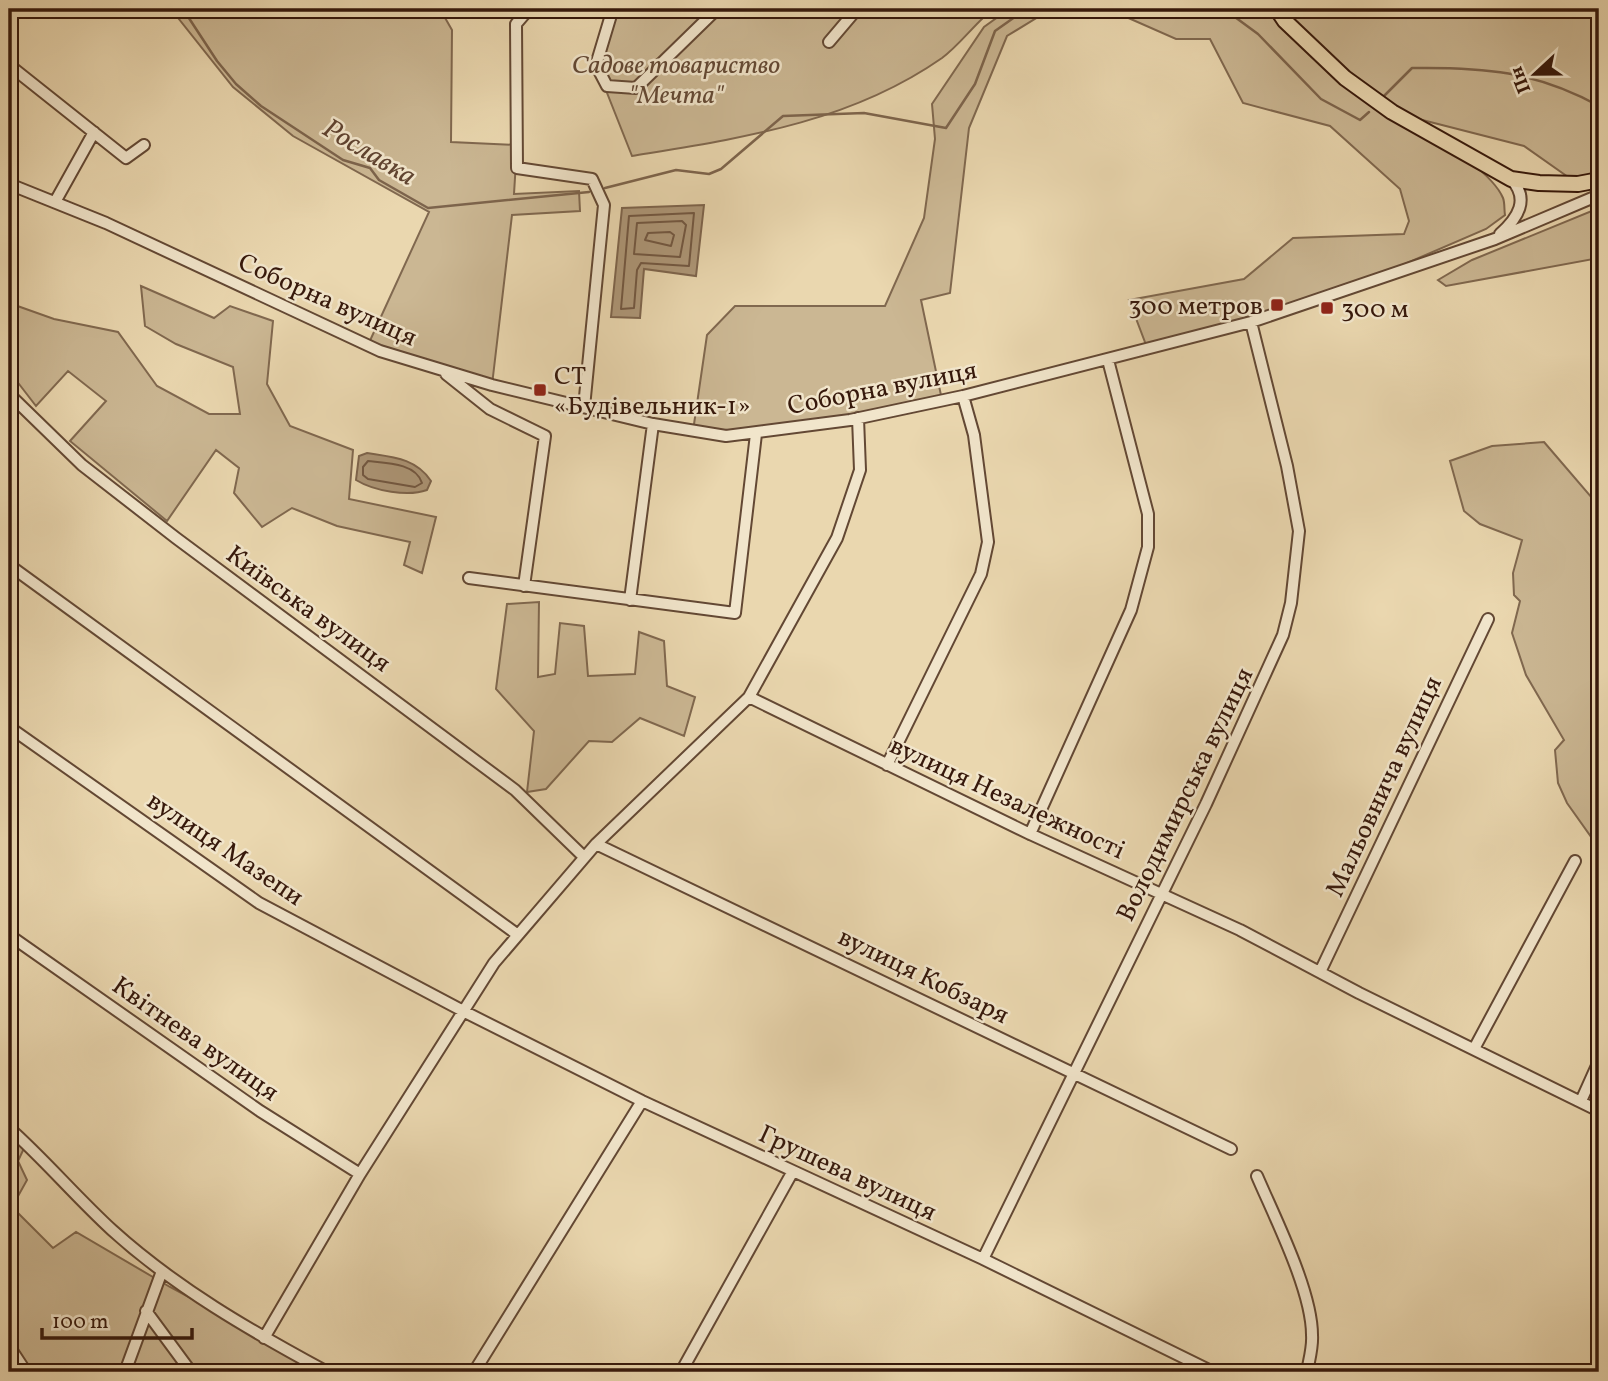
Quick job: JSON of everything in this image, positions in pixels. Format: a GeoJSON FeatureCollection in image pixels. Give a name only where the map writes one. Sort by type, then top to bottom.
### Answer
{"type":"FeatureCollection","features":[{"type":"Feature","properties":{"kind":"main road"},"geometry":{"type":"LineString","coordinates":[[1277,9],[1285,21],[1345,78],[1392,112],[1511,178],[1539,183],[1578,184],[1599,180]]}},
{"type":"Feature","properties":{"kind":"street"},"geometry":{"type":"LineString","coordinates":[[516,9],[517,168],[592,179],[604,205],[584,407]]}},
{"type":"Feature","properties":{"kind":"street"},"geometry":{"type":"LineString","coordinates":[[516,24],[529,9]]}},
{"type":"Feature","properties":{"kind":"street"},"geometry":{"type":"LineString","coordinates":[[617,9],[611,15],[596,65],[607,86],[636,88],[718,9]]}},
{"type":"Feature","properties":{"kind":"street"},"geometry":{"type":"LineString","coordinates":[[829,42],[857,9]]}},
{"type":"Feature","properties":{"kind":"street"},"geometry":{"type":"LineString","coordinates":[[9,65],[125,158],[144,145]]}},
{"type":"Feature","properties":{"kind":"street"},"geometry":{"type":"LineString","coordinates":[[55,202],[94,132]]}},
{"type":"Feature","properties":{"kind":"street"},"geometry":{"type":"LineString","coordinates":[[1495,239],[1512,223],[1521,203],[1519,187],[1511,178]]}},
{"type":"Feature","properties":{"kind":"street","name":"Соборна вулиця"},"geometry":{"type":"LineString","coordinates":[[9,184],[55,202],[380,351],[441,370],[653,424],[726,436],[757,434],[858,418],[963,396],[1251,322],[1314,303],[1495,239],[1599,195]]}},
{"type":"Feature","properties":{"kind":"street","name":"Володимирська вулиця"},"geometry":{"type":"LineString","coordinates":[[983,1259],[1076,1074],[1266,676],[1283,635],[1291,603],[1299,531],[1287,466],[1251,322]]}},
{"type":"Feature","properties":{"kind":"street"},"geometry":{"type":"LineString","coordinates":[[1030,834],[1131,610],[1149,547],[1148,514],[1108,360]]}},
{"type":"Feature","properties":{"kind":"street"},"geometry":{"type":"LineString","coordinates":[[441,370],[490,409],[545,436],[524,586]]}},
{"type":"Feature","properties":{"kind":"street","name":"Київська вулиця"},"geometry":{"type":"LineString","coordinates":[[9,394],[82,464],[176,538],[515,790],[584,857]]}},
{"type":"Feature","properties":{"kind":"street"},"geometry":{"type":"LineString","coordinates":[[887,765],[981,574],[988,542],[974,435],[963,396]]}},
{"type":"Feature","properties":{"kind":"street"},"geometry":{"type":"LineString","coordinates":[[264,1338],[360,1174],[465,1012],[483,978],[596,844],[748,697],[837,538],[860,470],[858,418]]}},
{"type":"Feature","properties":{"kind":"street"},"geometry":{"type":"LineString","coordinates":[[630,600],[653,424]]}},
{"type":"Feature","properties":{"kind":"street"},"geometry":{"type":"LineString","coordinates":[[470,578],[735,613],[757,434]]}},
{"type":"Feature","properties":{"kind":"street"},"geometry":{"type":"LineString","coordinates":[[9,565],[518,935]]}},
{"type":"Feature","properties":{"kind":"street","name":"Мальовнича вулиця"},"geometry":{"type":"LineString","coordinates":[[1320,972],[1488,619]]}},
{"type":"Feature","properties":{"kind":"street","name":"вулиця Незалежності"},"geometry":{"type":"LineString","coordinates":[[748,697],[1030,834],[1240,930],[1599,1111]]}},
{"type":"Feature","properties":{"kind":"street","name":"вулиця Мазепи"},"geometry":{"type":"LineString","coordinates":[[9,727],[259,903],[465,1012]]}},
{"type":"Feature","properties":{"kind":"street","name":"вулиця Кобзаря"},"geometry":{"type":"LineString","coordinates":[[596,844],[1231,1149]]}},
{"type":"Feature","properties":{"kind":"street"},"geometry":{"type":"LineString","coordinates":[[1475,1047],[1574,861]]}},
{"type":"Feature","properties":{"kind":"street","name":"Квітнева вулиця"},"geometry":{"type":"LineString","coordinates":[[9,936],[260,1111],[360,1174]]}},
{"type":"Feature","properties":{"kind":"street","name":"Грушева вулиця"},"geometry":{"type":"LineString","coordinates":[[465,1012],[642,1101],[983,1259],[1213,1372]]}},
{"type":"Feature","properties":{"kind":"street"},"geometry":{"type":"LineString","coordinates":[[1581,1101],[1599,1061]]}},
{"type":"Feature","properties":{"kind":"street"},"geometry":{"type":"LineString","coordinates":[[474,1372],[642,1101]]}},
{"type":"Feature","properties":{"kind":"street"},"geometry":{"type":"LineString","coordinates":[[9,1128],[112,1230],[162,1271],[264,1338],[327,1372]]}},
{"type":"Feature","properties":{"kind":"street"},"geometry":{"type":"LineString","coordinates":[[681,1372],[793,1171]]}},
{"type":"Feature","properties":{"kind":"street"},"geometry":{"type":"LineString","coordinates":[[1257,1176],[1296,1272],[1310,1318],[1312,1335],[1307,1372]]}},
{"type":"Feature","properties":{"kind":"street"},"geometry":{"type":"LineString","coordinates":[[125,1372],[145,1311],[162,1271]]}},
{"type":"Feature","properties":{"kind":"street"},"geometry":{"type":"LineString","coordinates":[[145,1311],[191,1372]]}},
{"type":"Feature","properties":{"kind":"street"},"geometry":{"type":"LineString","coordinates":[[9,1346],[26,1372]]}},
{"type":"Feature","properties":{"kind":"green space"},"geometry":{"type":"Polygon","coordinates":[[[171,9],[440,9],[452,30],[451,142],[517,145],[514,194],[579,191],[580,211],[512,215],[492,385],[368,345],[429,212],[293,136],[233,87],[171,9]]]}},
{"type":"Feature","properties":{"kind":"green space","name":"Садове товариство \"Мечта\""},"geometry":{"type":"Polygon","coordinates":[[[617,9],[986,9],[984,17],[942,58],[870,98],[793,125],[632,156],[596,65],[617,9]]]}},
{"type":"Feature","properties":{"kind":"green space"},"geometry":{"type":"Polygon","coordinates":[[[1009,9],[1051,9],[1007,36],[969,128],[950,293],[921,300],[942,400],[756,434],[693,431],[707,335],[735,306],[885,306],[924,218],[935,139],[932,104],[984,27],[1009,9]]]}},
{"type":"Feature","properties":{"kind":"green space"},"geometry":{"type":"Polygon","coordinates":[[[1108,9],[1449,9],[1559,18],[1557,9],[1599,9],[1599,180],[1578,184],[1524,146],[1395,113],[1455,151],[1485,175],[1503,198],[1505,215],[1486,229],[1314,303],[1148,350],[1129,300],[1244,279],[1293,238],[1404,234],[1409,221],[1400,189],[1330,126],[1243,103],[1210,39],[1176,39],[1108,9]]]}},
{"type":"Feature","properties":{"kind":"green space"},"geometry":{"type":"Polygon","coordinates":[[[1599,208],[1599,258],[1446,286],[1438,280],[1472,260],[1599,208]]]}},
{"type":"Feature","properties":{"kind":"green space"},"geometry":{"type":"Polygon","coordinates":[[[141,286],[214,318],[230,306],[273,321],[267,384],[290,426],[353,450],[349,499],[436,517],[422,573],[404,565],[410,542],[337,526],[292,508],[262,527],[234,493],[239,468],[216,450],[167,521],[70,441],[106,401],[68,371],[36,406],[9,371],[9,303],[54,319],[118,332],[157,386],[209,414],[240,414],[233,367],[176,344],[145,326],[141,286]]]}},
{"type":"Feature","properties":{"kind":"green space"},"geometry":{"type":"Polygon","coordinates":[[[1544,442],[1599,506],[1599,848],[1567,803],[1558,783],[1555,750],[1564,740],[1526,675],[1512,633],[1520,601],[1514,595],[1513,573],[1522,540],[1480,524],[1464,511],[1450,461],[1492,446],[1544,442]]]}},
{"type":"Feature","properties":{"kind":"green space"},"geometry":{"type":"Polygon","coordinates":[[[539,602],[538,677],[555,674],[560,623],[584,626],[588,676],[635,674],[639,632],[664,641],[667,686],[695,697],[684,736],[640,718],[612,742],[589,741],[546,789],[527,792],[534,731],[496,689],[507,604],[539,602]]]}},
{"type":"Feature","properties":{"kind":"green space"},"geometry":{"type":"Polygon","coordinates":[[[9,1128],[26,1144],[18,1161],[27,1180],[12,1207],[53,1248],[76,1232],[170,1287],[327,1372],[9,1372],[9,1128]]]}},
{"type":"Feature","properties":{"kind":"water"},"geometry":{"type":"Polygon","coordinates":[[[704,205],[696,276],[644,269],[640,318],[611,317],[622,208],[704,205]]]}},
{"type":"Feature","properties":{"kind":"water"},"geometry":{"type":"Polygon","coordinates":[[[367,453],[403,460],[418,467],[431,481],[427,490],[391,492],[356,480],[359,456],[367,453]]]}},
{"type":"Feature","properties":{"kind":"waterway","name":"Рославка"},"geometry":{"type":"LineString","coordinates":[[183,9],[217,61],[236,84],[261,106],[343,160],[370,168],[379,180],[428,208],[589,192]]}},
{"type":"Feature","properties":{"kind":"waterway","name":"Рославка"},"geometry":{"type":"LineString","coordinates":[[605,188],[676,170],[709,174],[721,169],[783,116],[864,113],[946,128],[975,84],[995,31],[1026,9]]}},
{"type":"Feature","properties":{"kind":"waterway","name":"Рославка"},"geometry":{"type":"LineString","coordinates":[[1224,9],[1258,34],[1321,99],[1360,120],[1369,112]]}},
{"type":"Feature","properties":{"kind":"waterway","name":"Рославка"},"geometry":{"type":"LineString","coordinates":[[1381,99],[1412,68],[1462,69],[1486,70],[1531,78],[1576,94],[1599,106]]}},
{"type":"Feature","properties":{"kind":"place","name":"300 метров"},"geometry":{"type":"Point","coordinates":[1277,305]}},
{"type":"Feature","properties":{"kind":"place","name":"300 м"},"geometry":{"type":"Point","coordinates":[1327,308]}},
{"type":"Feature","properties":{"kind":"place","name":"СТ «Будівельник-1»"},"geometry":{"type":"Point","coordinates":[540,390]}}]}
